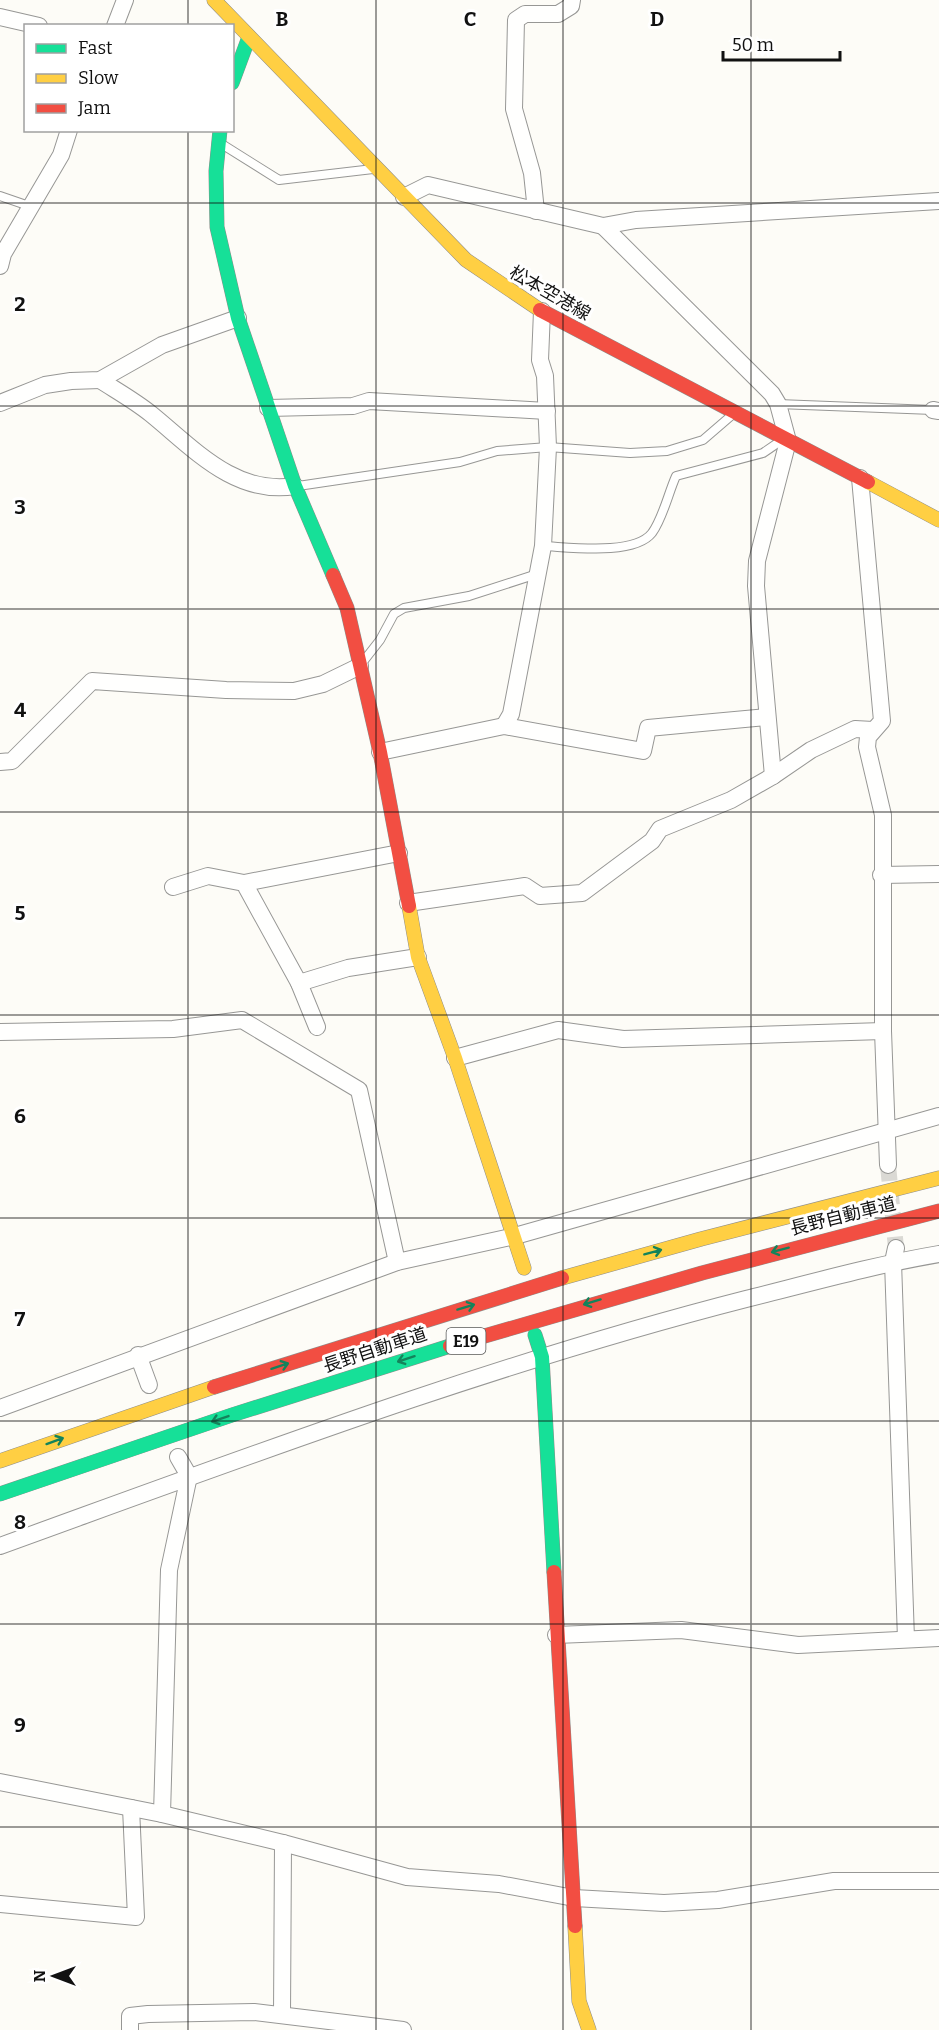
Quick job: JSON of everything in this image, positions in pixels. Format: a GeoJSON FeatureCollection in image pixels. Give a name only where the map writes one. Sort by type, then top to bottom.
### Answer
{"type":"FeatureCollection","features":[{"type":"Feature","properties":{"kind":"main road","name":"松本空港線"},"geometry":{"type":"LineString","coordinates":[[214,0],[404,198],[466,260],[498,284],[542,311],[939,520]]}},
{"type":"Feature","properties":{"kind":"main road"},"geometry":{"type":"LineString","coordinates":[[234,77],[249,36]]}},
{"type":"Feature","properties":{"kind":"main road"},"geometry":{"type":"LineString","coordinates":[[216,134],[217,227],[238,318],[295,486],[347,608],[380,752],[418,957],[455,1058],[524,1268]]}},
{"type":"Feature","properties":{"kind":"main road","name":"長野自動車道"},"geometry":{"type":"LineString","coordinates":[[0,1461],[217,1386],[434,1317],[647,1253],[939,1178]]}},
{"type":"Feature","properties":{"kind":"main road","name":"長野自動車道"},"geometry":{"type":"LineString","coordinates":[[0,1494],[227,1416],[655,1284],[809,1242],[939,1211]]}},
{"type":"Feature","properties":{"kind":"main road"},"geometry":{"type":"LineString","coordinates":[[536,1335],[542,1357],[556,1635],[579,2001],[589,2030]]}},
{"type":"Feature","properties":{"kind":"street"},"geometry":{"type":"LineString","coordinates":[[118,24],[125,0]]}},
{"type":"Feature","properties":{"kind":"street"},"geometry":{"type":"LineString","coordinates":[[536,211],[532,173],[514,109],[516,20],[525,14],[558,14],[571,6],[572,0]]}},
{"type":"Feature","properties":{"kind":"street"},"geometry":{"type":"LineString","coordinates":[[0,17],[30,24]]}},
{"type":"Feature","properties":{"kind":"street"},"geometry":{"type":"LineString","coordinates":[[0,266],[3,254],[61,155],[68,132]]}},
{"type":"Feature","properties":{"kind":"street"},"geometry":{"type":"LineString","coordinates":[[404,198],[428,185],[603,226],[636,220],[939,201]]}},
{"type":"Feature","properties":{"kind":"street"},"geometry":{"type":"LineString","coordinates":[[603,226],[772,394],[778,404],[785,440],[757,561],[766,717],[772,776]]}},
{"type":"Feature","properties":{"kind":"street"},"geometry":{"type":"LineString","coordinates":[[504,726],[511,714],[543,546],[548,447],[545,376],[540,360],[542,311]]}},
{"type":"Feature","properties":{"kind":"street"},"geometry":{"type":"LineString","coordinates":[[0,403],[45,386],[71,381],[100,380],[162,345],[238,318]]}},
{"type":"Feature","properties":{"kind":"street"},"geometry":{"type":"LineString","coordinates":[[100,380],[149,412],[207,462],[231,477],[279,489],[295,486]]}},
{"type":"Feature","properties":{"kind":"street"},"geometry":{"type":"LineString","coordinates":[[268,408],[353,406],[369,401],[547,411]]}},
{"type":"Feature","properties":{"kind":"street"},"geometry":{"type":"LineString","coordinates":[[860,478],[882,721],[868,737],[867,747],[883,815],[881,875],[883,1031],[888,1165]]}},
{"type":"Feature","properties":{"kind":"street"},"geometry":{"type":"LineString","coordinates":[[0,762],[12,761],[92,681],[225,690],[294,691],[323,684],[360,666]]}},
{"type":"Feature","properties":{"kind":"street"},"geometry":{"type":"LineString","coordinates":[[380,752],[504,726],[643,751],[648,728],[766,717]]}},
{"type":"Feature","properties":{"kind":"street"},"geometry":{"type":"LineString","coordinates":[[408,903],[525,886],[540,896],[582,893],[652,841],[660,829],[731,800],[811,750],[855,729],[873,730]]}},
{"type":"Feature","properties":{"kind":"street"},"geometry":{"type":"LineString","coordinates":[[173,887],[208,876],[244,883],[399,854]]}},
{"type":"Feature","properties":{"kind":"street"},"geometry":{"type":"LineString","coordinates":[[881,875],[939,874]]}},
{"type":"Feature","properties":{"kind":"street"},"geometry":{"type":"LineString","coordinates":[[244,883],[299,983],[317,1027]]}},
{"type":"Feature","properties":{"kind":"street"},"geometry":{"type":"LineString","coordinates":[[299,983],[348,968],[418,957]]}},
{"type":"Feature","properties":{"kind":"street"},"geometry":{"type":"LineString","coordinates":[[0,1032],[173,1029],[242,1020],[359,1090],[397,1262]]}},
{"type":"Feature","properties":{"kind":"street"},"geometry":{"type":"LineString","coordinates":[[455,1058],[558,1030],[623,1039],[883,1031]]}},
{"type":"Feature","properties":{"kind":"street"},"geometry":{"type":"LineString","coordinates":[[0,1408],[138,1355],[397,1262],[515,1236],[939,1116]]}},
{"type":"Feature","properties":{"kind":"street"},"geometry":{"type":"LineString","coordinates":[[0,1546],[189,1476],[542,1357],[894,1255],[939,1254]]}},
{"type":"Feature","properties":{"kind":"street"},"geometry":{"type":"LineString","coordinates":[[894,1255],[906,1639]]}},
{"type":"Feature","properties":{"kind":"street"},"geometry":{"type":"LineString","coordinates":[[138,1355],[149,1385]]}},
{"type":"Feature","properties":{"kind":"street"},"geometry":{"type":"LineString","coordinates":[[162,1814],[169,1570],[189,1476],[178,1457]]}},
{"type":"Feature","properties":{"kind":"street"},"geometry":{"type":"LineString","coordinates":[[556,1635],[681,1630],[798,1645],[939,1638]]}},
{"type":"Feature","properties":{"kind":"street"},"geometry":{"type":"LineString","coordinates":[[0,1782],[162,1814],[407,1876],[499,1884],[574,1898],[664,1903],[718,1900],[834,1881],[939,1881]]}},
{"type":"Feature","properties":{"kind":"street"},"geometry":{"type":"LineString","coordinates":[[0,1904],[136,1917],[131,1808]]}},
{"type":"Feature","properties":{"kind":"street"},"geometry":{"type":"LineString","coordinates":[[282,2015],[283,1843]]}},
{"type":"Feature","properties":{"kind":"street"},"geometry":{"type":"LineString","coordinates":[[130,2030],[130,2016],[148,2013],[254,2012],[403,2030]]}},
{"type":"Feature","properties":{"kind":"lane"},"geometry":{"type":"LineString","coordinates":[[216,134],[279,180],[377,169]]}},
{"type":"Feature","properties":{"kind":"lane"},"geometry":{"type":"LineString","coordinates":[[0,196],[32,207]]}},
{"type":"Feature","properties":{"kind":"lane"},"geometry":{"type":"LineString","coordinates":[[778,404],[936,410]]}},
{"type":"Feature","properties":{"kind":"lane"},"geometry":{"type":"LineString","coordinates":[[295,486],[460,462],[497,451],[548,447],[630,453],[668,451],[703,440],[735,412]]}},
{"type":"Feature","properties":{"kind":"lane"},"geometry":{"type":"LineString","coordinates":[[543,546],[616,548],[636,544],[651,533],[676,477],[763,453],[785,440]]}},
{"type":"Feature","properties":{"kind":"lane"},"geometry":{"type":"LineString","coordinates":[[360,666],[380,640],[394,614],[404,608],[469,596],[537,574]]}},
{"type":"Feature","properties":{"kind":"lane"},"geometry":{"type":"LineString","coordinates":[[843,1201],[908,1176]]}},
{"type":"Feature","properties":{"kind":"lane"},"geometry":{"type":"LineString","coordinates":[[809,1242],[880,1233],[939,1221]]}},
{"type":"Feature","properties":{"kind":"tunnel"},"geometry":{"type":"LineString","coordinates":[[888,1165],[896,1248]]}},
{"type":"Feature","properties":{"kind":"traffic: fast"},"geometry":{"type":"LineString","coordinates":[[234,78],[249,37]]}},
{"type":"Feature","properties":{"kind":"traffic: fast"},"geometry":{"type":"LineString","coordinates":[[220,132],[216,171],[217,227],[238,318],[295,486],[333,575]]}},
{"type":"Feature","properties":{"kind":"traffic: fast"},"geometry":{"type":"LineString","coordinates":[[535,1335],[542,1357],[554,1572]]}},
{"type":"Feature","properties":{"kind":"traffic: fast"},"geometry":{"type":"LineString","coordinates":[[0,1494],[232,1415],[450,1346]]}},
{"type":"Feature","properties":{"kind":"traffic: slow"},"geometry":{"type":"LineString","coordinates":[[214,0],[466,260],[540,310]]}},
{"type":"Feature","properties":{"kind":"traffic: slow"},"geometry":{"type":"LineString","coordinates":[[868,482],[939,520]]}},
{"type":"Feature","properties":{"kind":"traffic: slow"},"geometry":{"type":"LineString","coordinates":[[409,906],[418,957],[455,1058],[524,1268]]}},
{"type":"Feature","properties":{"kind":"traffic: slow"},"geometry":{"type":"LineString","coordinates":[[562,1278],[701,1239],[939,1178]]}},
{"type":"Feature","properties":{"kind":"traffic: slow"},"geometry":{"type":"LineString","coordinates":[[0,1461],[214,1387]]}},
{"type":"Feature","properties":{"kind":"traffic: slow"},"geometry":{"type":"LineString","coordinates":[[575,1926],[579,2001],[589,2030]]}},
{"type":"Feature","properties":{"kind":"traffic: jam"},"geometry":{"type":"LineString","coordinates":[[540,310],[868,482]]}},
{"type":"Feature","properties":{"kind":"traffic: jam"},"geometry":{"type":"LineString","coordinates":[[333,575],[347,608],[380,752],[409,906]]}},
{"type":"Feature","properties":{"kind":"traffic: jam"},"geometry":{"type":"LineString","coordinates":[[450,1346],[702,1273],[939,1211]]}},
{"type":"Feature","properties":{"kind":"traffic: jam"},"geometry":{"type":"LineString","coordinates":[[214,1387],[562,1278]]}},
{"type":"Feature","properties":{"kind":"traffic: jam"},"geometry":{"type":"LineString","coordinates":[[554,1572],[575,1926]]}}]}
